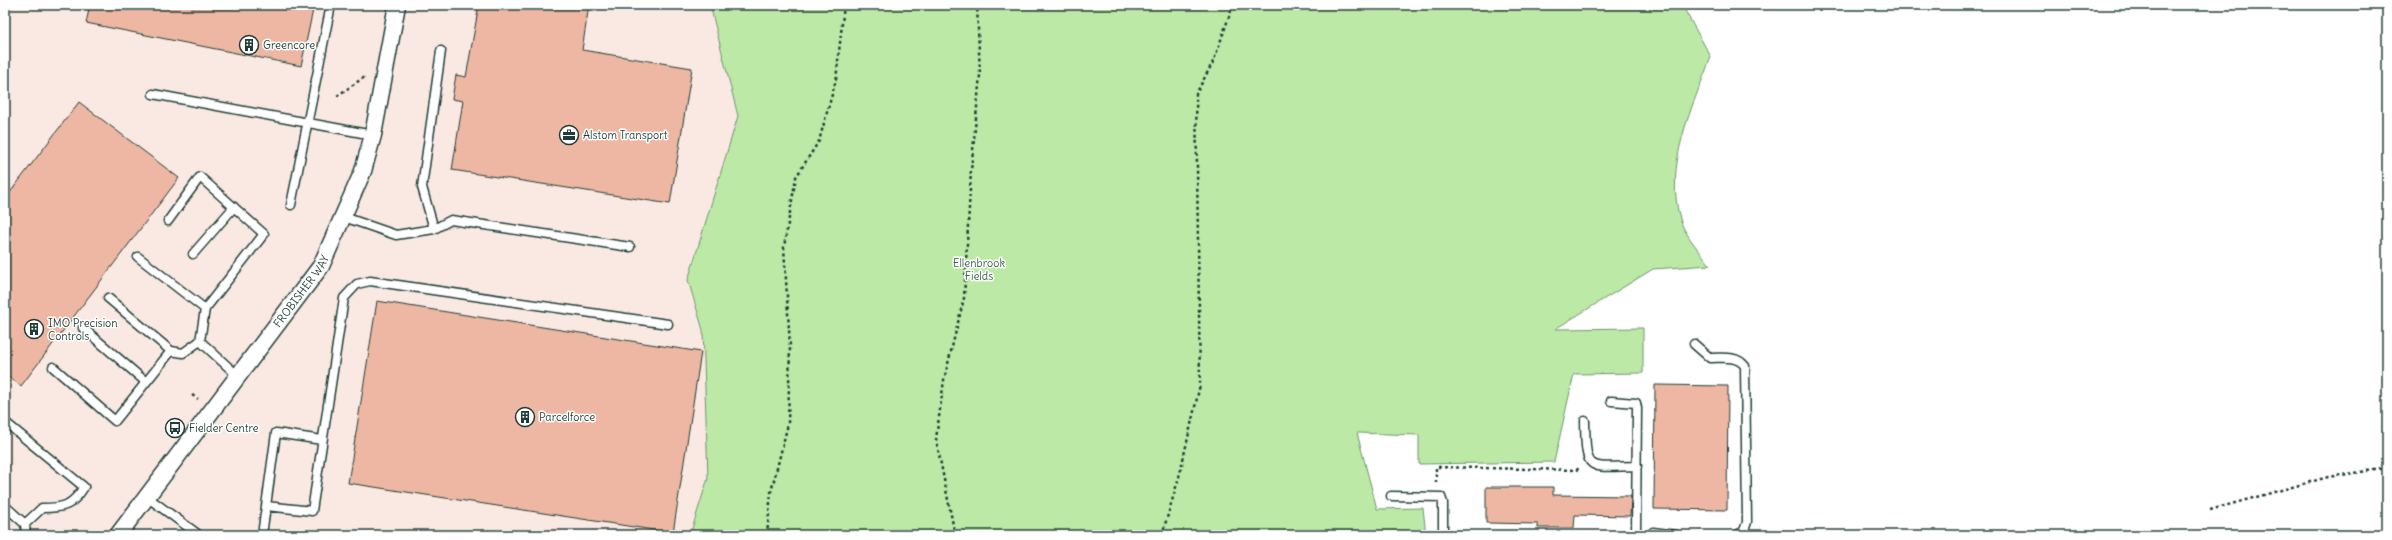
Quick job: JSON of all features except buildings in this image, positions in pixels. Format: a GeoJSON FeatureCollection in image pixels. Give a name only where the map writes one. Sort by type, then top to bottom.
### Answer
{"type":"FeatureCollection","features":[{"type":"Feature","properties":{"kind":"street","name":"FROBISHER WAY"},"geometry":{"type":"LineString","coordinates":[[118,535],[320,266],[344,217],[363,171],[373,135],[397,5]]}},
{"type":"Feature","properties":{"kind":"lane"},"geometry":{"type":"LineString","coordinates":[[291,205],[331,5]]}},
{"type":"Feature","properties":{"kind":"lane"},"geometry":{"type":"LineString","coordinates":[[434,229],[422,187],[441,52]]}},
{"type":"Feature","properties":{"kind":"lane"},"geometry":{"type":"LineString","coordinates":[[153,94],[373,135]]}},
{"type":"Feature","properties":{"kind":"lane"},"geometry":{"type":"LineString","coordinates":[[108,298],[171,351],[183,353],[200,341],[205,309],[264,234],[200,177],[168,221]]}},
{"type":"Feature","properties":{"kind":"lane"},"geometry":{"type":"LineString","coordinates":[[194,254],[234,207]]}},
{"type":"Feature","properties":{"kind":"lane"},"geometry":{"type":"LineString","coordinates":[[344,217],[396,235],[434,229],[451,220],[630,247]]}},
{"type":"Feature","properties":{"kind":"lane"},"geometry":{"type":"LineString","coordinates":[[138,257],[205,309]]}},
{"type":"Feature","properties":{"kind":"lane"},"geometry":{"type":"LineString","coordinates":[[266,506],[312,511],[344,298],[357,284],[370,281],[668,324]]}},
{"type":"Feature","properties":{"kind":"lane"},"geometry":{"type":"LineString","coordinates":[[83,328],[146,382]]}},
{"type":"Feature","properties":{"kind":"lane"},"geometry":{"type":"LineString","coordinates":[[200,341],[238,376]]}},
{"type":"Feature","properties":{"kind":"lane"},"geometry":{"type":"LineString","coordinates":[[1694,344],[1710,358],[1735,358],[1742,361],[1745,366],[1747,522],[1744,531],[1737,535]]}},
{"type":"Feature","properties":{"kind":"lane"},"geometry":{"type":"LineString","coordinates":[[53,367],[115,421],[171,351]]}},
{"type":"Feature","properties":{"kind":"lane"},"geometry":{"type":"LineString","coordinates":[[1611,401],[1636,403],[1636,535]]}},
{"type":"Feature","properties":{"kind":"lane"},"geometry":{"type":"LineString","coordinates":[[1585,421],[1585,454],[1588,462],[1597,466],[1637,466]]}},
{"type":"Feature","properties":{"kind":"lane"},"geometry":{"type":"LineString","coordinates":[[5,422],[84,487],[78,497],[63,508],[42,508],[25,524]]}},
{"type":"Feature","properties":{"kind":"lane"},"geometry":{"type":"LineString","coordinates":[[262,535],[276,433],[322,440]]}},
{"type":"Feature","properties":{"kind":"lane"},"geometry":{"type":"LineString","coordinates":[[1391,496],[1436,496],[1441,498],[1443,503],[1443,535]]}},
{"type":"Feature","properties":{"kind":"lane"},"geometry":{"type":"LineString","coordinates":[[147,497],[199,535]]}},
{"type":"Feature","properties":{"kind":"lane"},"geometry":{"type":"LineString","coordinates":[[5,506],[25,524],[26,535]]}},
{"type":"Feature","properties":{"kind":"lane"},"geometry":{"type":"LineString","coordinates":[[1653,532],[1670,533],[1676,535]]}},
{"type":"Feature","properties":{"kind":"path"},"geometry":{"type":"LineString","coordinates":[[767,535],[771,492],[788,424],[790,346],[784,247],[796,177],[818,141],[836,80],[844,5]]}},
{"type":"Feature","properties":{"kind":"path"},"geometry":{"type":"LineString","coordinates":[[955,535],[936,440],[944,380],[964,298],[971,171],[980,75],[976,5]]}},
{"type":"Feature","properties":{"kind":"path"},"geometry":{"type":"LineString","coordinates":[[1162,535],[1179,477],[1200,385],[1196,94],[1214,60],[1233,5]]}},
{"type":"Feature","properties":{"kind":"path"},"geometry":{"type":"LineString","coordinates":[[1436,496],[1436,467],[1576,470],[1588,462]]}},
{"type":"Feature","properties":{"kind":"path"},"geometry":{"type":"LineString","coordinates":[[2210,510],[2328,477],[2387,468]]}},
{"type":"Feature","properties":{"kind":"shaded area"},"geometry":{"type":"Polygon","coordinates":[[[5,5],[710,5],[738,116],[688,280],[703,332],[708,478],[690,535],[5,535],[5,5]]]}},
{"type":"Feature","properties":{"kind":"green space","name":"Ellenbrook Fields"},"geometry":{"type":"Polygon","coordinates":[[[710,5],[1682,5],[1711,57],[1688,117],[1682,138],[1675,180],[1676,201],[1683,227],[1710,265],[1653,269],[1555,329],[1643,328],[1643,373],[1574,374],[1554,462],[1419,464],[1419,435],[1357,433],[1377,509],[1423,508],[1426,535],[690,535],[708,478],[703,330],[688,280],[738,116],[710,5]]]}},
{"type":"Feature","properties":{"kind":"place","name":"Greencore"},"geometry":{"type":"Point","coordinates":[249,45]}},
{"type":"Feature","properties":{"kind":"place","name":"Alstom Transport"},"geometry":{"type":"Point","coordinates":[569,135]}},
{"type":"Feature","properties":{"kind":"place","name":"IMO Precision Controls"},"geometry":{"type":"Point","coordinates":[34,329]}},
{"type":"Feature","properties":{"kind":"place","name":"Parcelforce"},"geometry":{"type":"Point","coordinates":[525,417]}},
{"type":"Feature","properties":{"kind":"place","name":"Fielder Centre"},"geometry":{"type":"Point","coordinates":[175,428]}}]}
